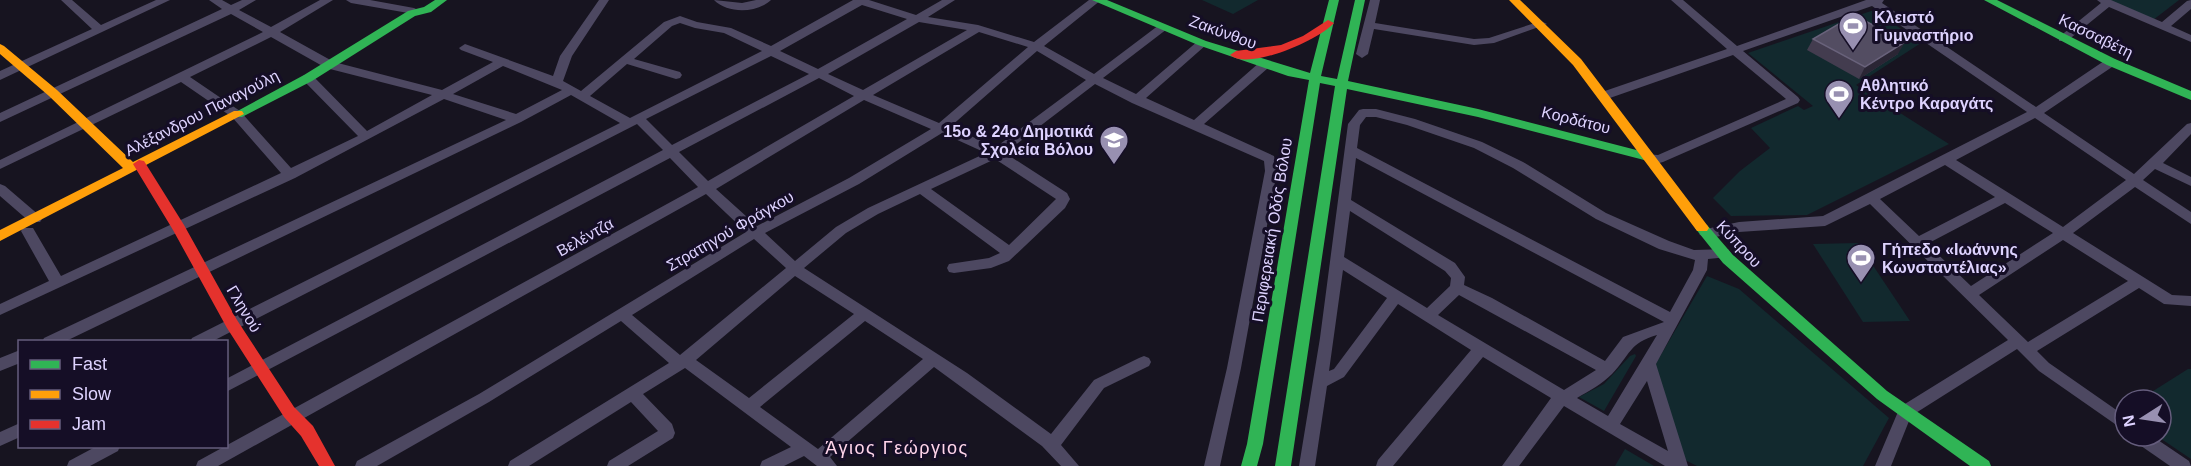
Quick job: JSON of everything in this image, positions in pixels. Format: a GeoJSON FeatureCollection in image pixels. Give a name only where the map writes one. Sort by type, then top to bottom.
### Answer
{"type":"FeatureCollection","features":[{"type":"Feature","properties":{"kind":"street"},"geometry":{"type":"LineString","coordinates":[[0,76],[165,0]]}},
{"type":"Feature","properties":{"kind":"street"},"geometry":{"type":"LineString","coordinates":[[214,0],[330,65],[443,95],[517,119]]}},
{"type":"Feature","properties":{"kind":"street"},"geometry":{"type":"LineString","coordinates":[[0,118],[251,0]]}},
{"type":"Feature","properties":{"kind":"street"},"geometry":{"type":"LineString","coordinates":[[0,165],[273,32],[328,0]]}},
{"type":"Feature","properties":{"kind":"street"},"geometry":{"type":"LineString","coordinates":[[351,0],[419,11]]}},
{"type":"Feature","properties":{"kind":"street","name":"Αλέξανδρου Παναγούλη"},"geometry":{"type":"LineString","coordinates":[[0,236],[31,225],[135,166],[308,78],[419,11],[442,0]]}},
{"type":"Feature","properties":{"kind":"street"},"geometry":{"type":"LineString","coordinates":[[557,82],[566,56],[604,0]]}},
{"type":"Feature","properties":{"kind":"street"},"geometry":{"type":"LineString","coordinates":[[720,0],[733,7],[742,8],[766,0]]}},
{"type":"Feature","properties":{"kind":"street"},"geometry":{"type":"LineString","coordinates":[[228,386],[818,74],[950,0]]}},
{"type":"Feature","properties":{"kind":"street","name":"Ζακύνθου"},"geometry":{"type":"LineString","coordinates":[[1096,0],[1236,55],[1315,78],[1341,83]]}},
{"type":"Feature","properties":{"kind":"street","name":"Στρατηγού Φράγκου"},"geometry":{"type":"LineString","coordinates":[[363,466],[484,398],[756,232],[854,181],[941,128],[1036,46],[1096,0]]}},
{"type":"Feature","properties":{"kind":"street","name":"Περιφερειακή Οδός Βόλου"},"geometry":{"type":"LineString","coordinates":[[1249,466],[1315,78],[1334,0]]}},
{"type":"Feature","properties":{"kind":"street"},"geometry":{"type":"LineString","coordinates":[[1283,466],[1341,83],[1360,0]]}},
{"type":"Feature","properties":{"kind":"street"},"geometry":{"type":"LineString","coordinates":[[1362,54],[1375,0]]}},
{"type":"Feature","properties":{"kind":"street","name":"Κύπρου"},"geometry":{"type":"LineString","coordinates":[[1514,0],[1541,24],[1577,63],[1723,254],[1836,357],[1905,412],[1983,466]]}},
{"type":"Feature","properties":{"kind":"street"},"geometry":{"type":"LineString","coordinates":[[1676,0],[1736,50]]}},
{"type":"Feature","properties":{"kind":"street","name":"Κασσαβέτη"},"geometry":{"type":"LineString","coordinates":[[1989,0],[2110,62],[2191,96]]}},
{"type":"Feature","properties":{"kind":"street"},"geometry":{"type":"LineString","coordinates":[[201,340],[771,51],[859,1],[915,18],[978,28],[1036,46],[1136,100],[1267,156],[1272,164],[1271,171],[1234,368],[1212,466]]}},
{"type":"Feature","properties":{"kind":"street"},"geometry":{"type":"LineString","coordinates":[[1603,96],[1875,1],[2191,219]]}},
{"type":"Feature","properties":{"kind":"street"},"geometry":{"type":"LineString","coordinates":[[2063,39],[2105,1],[2191,39]]}},
{"type":"Feature","properties":{"kind":"street"},"geometry":{"type":"LineString","coordinates":[[73,2],[99,30]]}},
{"type":"Feature","properties":{"kind":"street"},"geometry":{"type":"LineString","coordinates":[[2163,27],[2189,7]]}},
{"type":"Feature","properties":{"kind":"street"},"geometry":{"type":"LineString","coordinates":[[53,340],[576,93],[626,60],[668,24],[680,19],[695,25],[723,29],[865,96],[997,153],[1062,196],[1060,205],[1009,252],[991,263],[954,268]]}},
{"type":"Feature","properties":{"kind":"street"},"geometry":{"type":"LineString","coordinates":[[1236,55],[1262,54],[1289,49],[1310,38],[1328,23]]}},
{"type":"Feature","properties":{"kind":"street"},"geometry":{"type":"LineString","coordinates":[[1369,25],[1473,42],[1490,41],[1541,24]]}},
{"type":"Feature","properties":{"kind":"street"},"geometry":{"type":"LineString","coordinates":[[516,466],[682,362],[854,222],[997,153],[1163,27]]}},
{"type":"Feature","properties":{"kind":"street","name":"Βελέντζα"},"geometry":{"type":"LineString","coordinates":[[204,466],[707,188],[978,28]]}},
{"type":"Feature","properties":{"kind":"street"},"geometry":{"type":"LineString","coordinates":[[1136,100],[1202,43]]}},
{"type":"Feature","properties":{"kind":"street","name":"Γληνού"},"geometry":{"type":"LineString","coordinates":[[0,48],[53,93],[83,125],[135,166],[179,228],[232,324],[293,416],[304,426],[327,466]]}},
{"type":"Feature","properties":{"kind":"street"},"geometry":{"type":"LineString","coordinates":[[465,48],[557,82],[632,120],[795,268],[971,383],[1052,445],[1071,466]]}},
{"type":"Feature","properties":{"kind":"street","name":"Κορδάτου"},"geometry":{"type":"LineString","coordinates":[[1341,83],[1575,136],[1659,159],[1794,100],[1736,50]]}},
{"type":"Feature","properties":{"kind":"street"},"geometry":{"type":"LineString","coordinates":[[626,60],[676,75]]}},
{"type":"Feature","properties":{"kind":"street"},"geometry":{"type":"LineString","coordinates":[[0,310],[290,175],[366,137],[504,61]]}},
{"type":"Feature","properties":{"kind":"street"},"geometry":{"type":"LineString","coordinates":[[1706,234],[1740,227],[1825,221],[2035,113],[2110,62]]}},
{"type":"Feature","properties":{"kind":"street"},"geometry":{"type":"LineString","coordinates":[[1195,125],[1264,64]]}},
{"type":"Feature","properties":{"kind":"street"},"geometry":{"type":"LineString","coordinates":[[182,77],[236,114],[290,175]]}},
{"type":"Feature","properties":{"kind":"street"},"geometry":{"type":"LineString","coordinates":[[308,78],[366,137]]}},
{"type":"Feature","properties":{"kind":"street"},"geometry":{"type":"LineString","coordinates":[[1307,466],[1354,124],[1363,113],[1376,113],[1411,122],[1472,143],[1518,165],[1620,226],[1679,250],[1702,256],[1723,254]]}},
{"type":"Feature","properties":{"kind":"street"},"geometry":{"type":"LineString","coordinates":[[1969,294],[2063,234],[2134,180],[2190,129]]}},
{"type":"Feature","properties":{"kind":"street"},"geometry":{"type":"LineString","coordinates":[[1350,150],[1672,323]]}},
{"type":"Feature","properties":{"kind":"street"},"geometry":{"type":"LineString","coordinates":[[1947,160],[2169,300],[2191,301]]}},
{"type":"Feature","properties":{"kind":"street"},"geometry":{"type":"LineString","coordinates":[[2153,163],[2191,182]]}},
{"type":"Feature","properties":{"kind":"street"},"geometry":{"type":"LineString","coordinates":[[0,189],[31,225],[58,284]]}},
{"type":"Feature","properties":{"kind":"street"},"geometry":{"type":"LineString","coordinates":[[922,189],[1009,252]]}},
{"type":"Feature","properties":{"kind":"street"},"geometry":{"type":"LineString","coordinates":[[1918,243],[2005,197]]}},
{"type":"Feature","properties":{"kind":"street"},"geometry":{"type":"LineString","coordinates":[[1872,198],[2022,346],[2067,385],[2113,417]]}},
{"type":"Feature","properties":{"kind":"street"},"geometry":{"type":"LineString","coordinates":[[1343,201],[1450,267],[1458,277],[1457,288],[1428,316]]}},
{"type":"Feature","properties":{"kind":"street"},"geometry":{"type":"LineString","coordinates":[[1610,427],[1650,364],[1700,270],[1702,256]]}},
{"type":"Feature","properties":{"kind":"street"},"geometry":{"type":"LineString","coordinates":[[1336,259],[1481,349],[1563,396],[1610,427],[1679,466]]}},
{"type":"Feature","properties":{"kind":"street"},"geometry":{"type":"LineString","coordinates":[[1883,466],[1905,412],[2140,281]]}},
{"type":"Feature","properties":{"kind":"street"},"geometry":{"type":"LineString","coordinates":[[1457,288],[1487,302],[1607,369]]}},
{"type":"Feature","properties":{"kind":"street"},"geometry":{"type":"LineString","coordinates":[[1320,383],[1339,373],[1396,296]]}},
{"type":"Feature","properties":{"kind":"street"},"geometry":{"type":"LineString","coordinates":[[622,314],[682,362],[818,457]]}},
{"type":"Feature","properties":{"kind":"street"},"geometry":{"type":"LineString","coordinates":[[749,407],[864,314]]}},
{"type":"Feature","properties":{"kind":"street"},"geometry":{"type":"LineString","coordinates":[[1510,466],[1549,410],[1563,396],[1593,381],[1607,369],[1628,341],[1672,323]]}},
{"type":"Feature","properties":{"kind":"street"},"geometry":{"type":"LineString","coordinates":[[1384,465],[1481,349]]}},
{"type":"Feature","properties":{"kind":"street"},"geometry":{"type":"LineString","coordinates":[[0,365],[18,357]]}},
{"type":"Feature","properties":{"kind":"street"},"geometry":{"type":"LineString","coordinates":[[768,466],[818,457],[933,358]]}},
{"type":"Feature","properties":{"kind":"street"},"geometry":{"type":"LineString","coordinates":[[1052,445],[1100,384],[1144,362]]}},
{"type":"Feature","properties":{"kind":"street"},"geometry":{"type":"LineString","coordinates":[[1650,364],[1679,466]]}},
{"type":"Feature","properties":{"kind":"street"},"geometry":{"type":"LineString","coordinates":[[615,466],[667,433],[666,429],[632,393]]}},
{"type":"Feature","properties":{"kind":"street"},"geometry":{"type":"LineString","coordinates":[[0,439],[18,430]]}},
{"type":"Feature","properties":{"kind":"street"},"geometry":{"type":"LineString","coordinates":[[75,466],[110,448]]}},
{"type":"Feature","properties":{"kind":"street"},"geometry":{"type":"LineString","coordinates":[[2157,448],[2183,466]]}},
{"type":"Feature","properties":{"kind":"green space"},"geometry":{"type":"Polygon","coordinates":[[[1202,0],[1258,0],[1233,14],[1202,0]]]}},
{"type":"Feature","properties":{"kind":"green space"},"geometry":{"type":"Polygon","coordinates":[[[2110,0],[2179,0],[2153,20],[2110,0]]]}},
{"type":"Feature","properties":{"kind":"green space","name":"Αθλητικό Κέντρο Καραγάτς"},"geometry":{"type":"Polygon","coordinates":[[[1874,10],[1921,43],[1856,85],[1949,144],[1807,215],[1731,216],[1713,198],[1740,171],[1770,148],[1751,128],[1798,106],[1804,110],[1813,106],[1748,53],[1874,10]]]}},
{"type":"Feature","properties":{"kind":"green space","name":"Γήπεδο «Ιωάννης Κωνσταντέλιας»"},"geometry":{"type":"Polygon","coordinates":[[[1858,243],[1910,321],[1863,322],[1813,244],[1858,243]]]}},
{"type":"Feature","properties":{"kind":"green space"},"geometry":{"type":"Polygon","coordinates":[[[1707,276],[1739,289],[1889,418],[1863,466],[1697,466],[1683,459],[1655,365],[1707,276]]]}},
{"type":"Feature","properties":{"kind":"green space"},"geometry":{"type":"Polygon","coordinates":[[[1635,354],[1636,356],[1604,411],[1579,397],[1604,384],[1630,356],[1635,354]]]}},
{"type":"Feature","properties":{"kind":"green space"},"geometry":{"type":"Polygon","coordinates":[[[2191,369],[2191,459],[2173,447],[2173,388],[2158,388],[2191,369]]]}},
{"type":"Feature","properties":{"kind":"green space"},"geometry":{"type":"Polygon","coordinates":[[[1625,449],[1654,466],[1615,466],[1625,449]]]}},
{"type":"Feature","properties":{"kind":"building"},"geometry":{"type":"Polygon","coordinates":[[[1854,15],[1905,42],[1865,67],[1813,39],[1854,15]]]}},
{"type":"Feature","properties":{"kind":"traffic: fast"},"geometry":{"type":"LineString","coordinates":[[238,114],[308,78],[412,13],[427,10],[442,0]]}},
{"type":"Feature","properties":{"kind":"traffic: fast"},"geometry":{"type":"LineString","coordinates":[[1097,0],[1202,43],[1292,73],[1478,113],[1648,157]]}},
{"type":"Feature","properties":{"kind":"traffic: fast"},"geometry":{"type":"LineString","coordinates":[[1249,466],[1255,444],[1315,78],[1334,0]]}},
{"type":"Feature","properties":{"kind":"traffic: fast"},"geometry":{"type":"LineString","coordinates":[[1283,466],[1337,106],[1360,0]]}},
{"type":"Feature","properties":{"kind":"traffic: fast"},"geometry":{"type":"LineString","coordinates":[[1989,0],[2111,62],[2191,96]]}},
{"type":"Feature","properties":{"kind":"traffic: fast"},"geometry":{"type":"LineString","coordinates":[[1702,228],[1728,259],[1882,395],[1983,466]]}},
{"type":"Feature","properties":{"kind":"traffic: slow"},"geometry":{"type":"LineString","coordinates":[[1514,0],[1577,62],[1702,228]]}},
{"type":"Feature","properties":{"kind":"traffic: slow"},"geometry":{"type":"LineString","coordinates":[[0,48],[53,93],[131,168]]}},
{"type":"Feature","properties":{"kind":"traffic: slow"},"geometry":{"type":"LineString","coordinates":[[0,236],[238,114]]}},
{"type":"Feature","properties":{"kind":"traffic: jam"},"geometry":{"type":"LineString","coordinates":[[1236,55],[1285,48],[1307,38],[1328,23]]}},
{"type":"Feature","properties":{"kind":"traffic: jam"},"geometry":{"type":"LineString","coordinates":[[139,164],[179,228],[232,324],[289,412],[307,431],[327,466]]}},
{"type":"Feature","properties":{"kind":"place","name":"Κλειστό Γυμναστήριο"},"geometry":{"type":"Point","coordinates":[1853,52]}},
{"type":"Feature","properties":{"kind":"place","name":"Αθλητικό Κέντρο Καραγάτς"},"geometry":{"type":"Point","coordinates":[1839,120]}},
{"type":"Feature","properties":{"kind":"place","name":"15ο & 24ο Δημοτικά Σχολεία Βόλου"},"geometry":{"type":"Point","coordinates":[1114,166]}},
{"type":"Feature","properties":{"kind":"place","name":"Γήπεδο «Ιωάννης Κωνσταντέλιας»"},"geometry":{"type":"Point","coordinates":[1861,284]}},
{"type":"Feature","properties":{"kind":"district","name":"Άγιος Γεώργιος"},"geometry":{"type":"Point","coordinates":[897,448]}}]}
